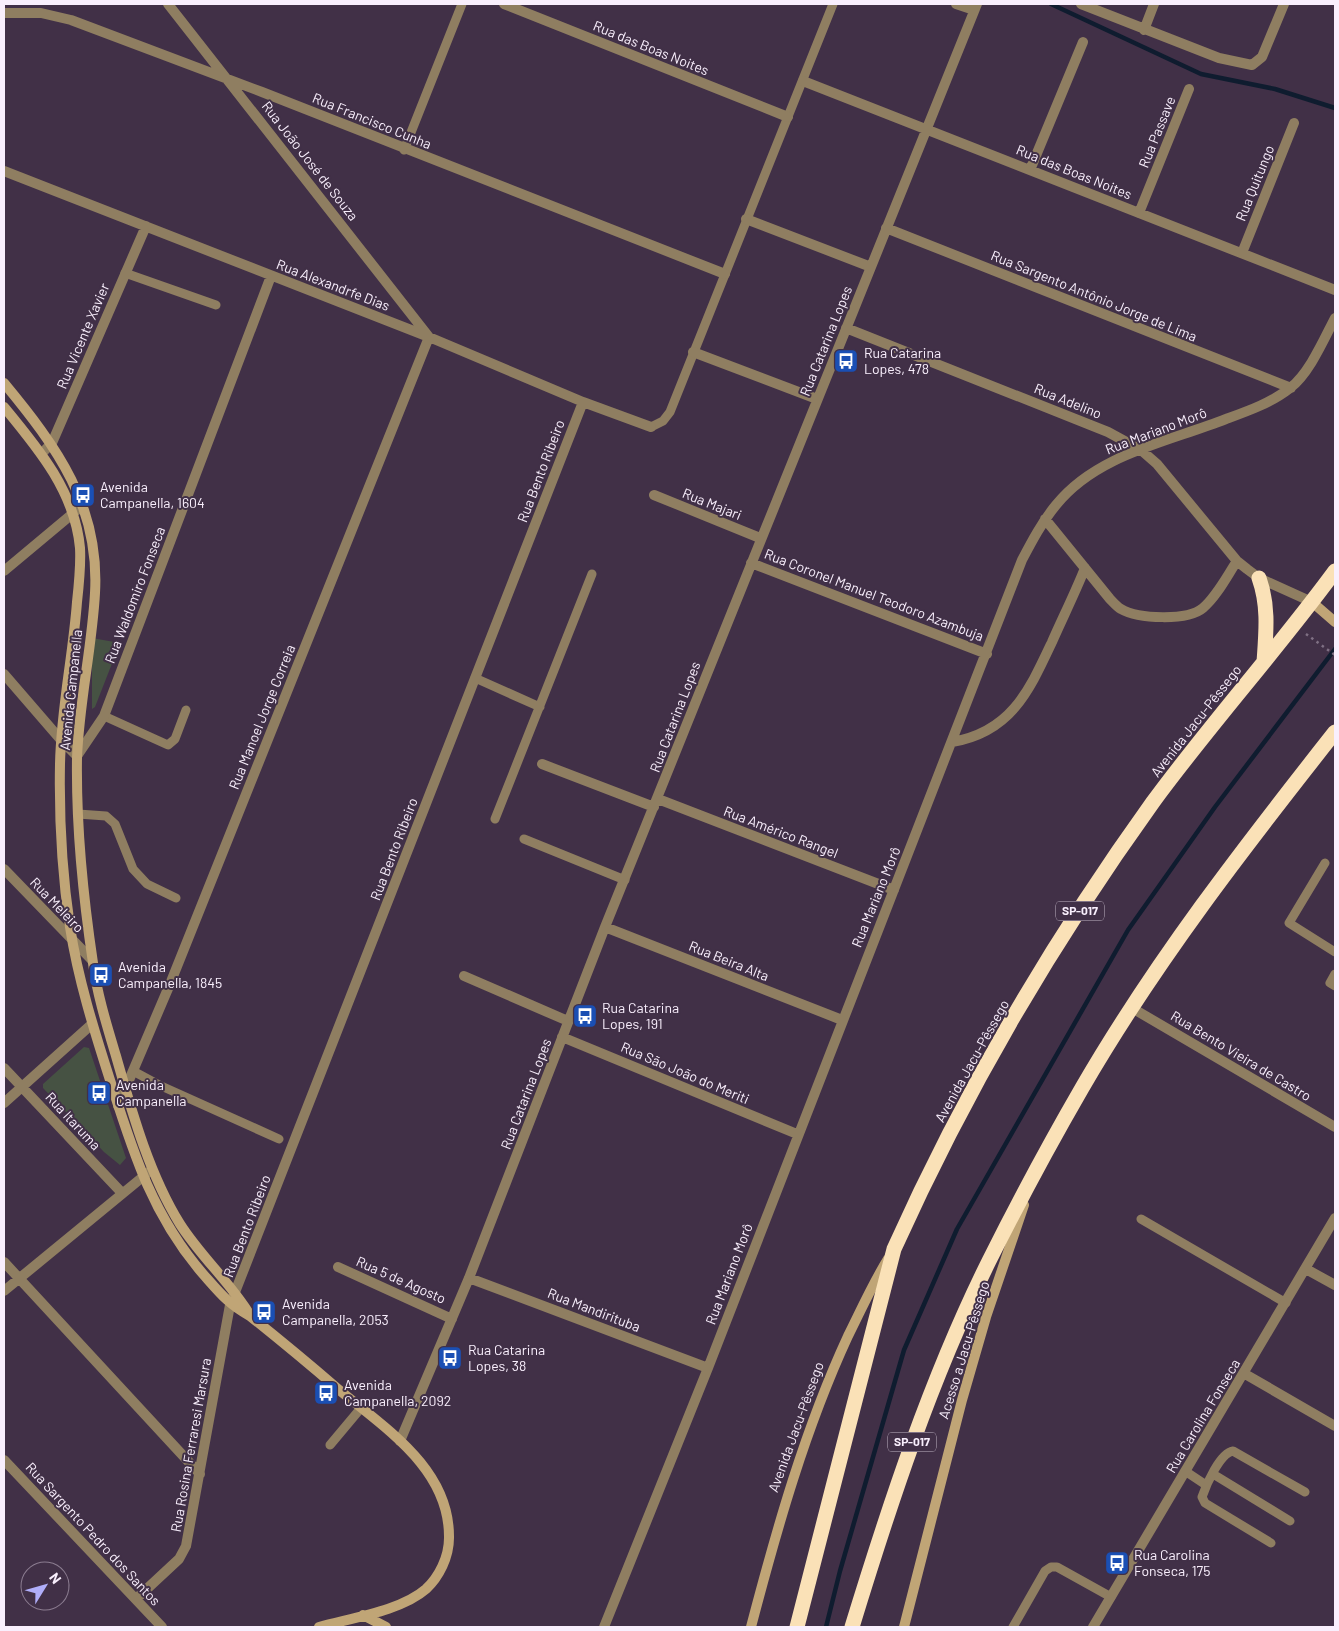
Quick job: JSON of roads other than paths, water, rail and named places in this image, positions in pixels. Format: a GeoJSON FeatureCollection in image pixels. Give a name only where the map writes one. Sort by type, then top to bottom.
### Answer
{"type":"FeatureCollection","features":[{"type":"Feature","properties":{"kind":"highway","name":"Avenida Jacu-Pêssego"},"geometry":{"type":"LineString","coordinates":[[894,1249],[918,1197],[972,1093],[1043,969],[1094,889],[1154,801],[1264,662],[1316,606],[1335,571]]}},
{"type":"Feature","properties":{"kind":"highway"},"geometry":{"type":"LineString","coordinates":[[1259,578],[1264,592],[1267,614],[1264,662]]}},
{"type":"Feature","properties":{"kind":"highway","name":"SP-017"},"geometry":{"type":"LineString","coordinates":[[852,1627],[907,1456],[964,1316],[989,1262],[1035,1174],[1082,1088],[1132,1008],[1195,915],[1335,732]]}},
{"type":"Feature","properties":{"kind":"highway","name":"SP-017"},"geometry":{"type":"LineString","coordinates":[[798,1627],[894,1249]]}},
{"type":"Feature","properties":{"kind":"main road","name":"Avenida Campanella"},"geometry":{"type":"LineString","coordinates":[[4,385],[52,443],[71,475],[83,505],[92,546],[95,594],[77,756],[78,814],[92,960],[107,1027],[125,1090],[153,1169],[181,1226],[196,1247],[237,1292],[250,1316]]}},
{"type":"Feature","properties":{"kind":"main road","name":"Avenida Campanella"},"geometry":{"type":"LineString","coordinates":[[4,407],[42,453],[60,483],[72,514],[80,547],[80,574],[61,740],[63,857],[73,942],[92,1024],[142,1177],[172,1234],[185,1253],[230,1305],[250,1316],[400,1441],[425,1468],[440,1492],[449,1518],[449,1548],[439,1573],[426,1589],[405,1602],[319,1627]]}},
{"type":"Feature","properties":{"kind":"main road"},"geometry":{"type":"LineString","coordinates":[[1316,606],[1335,622]]}},
{"type":"Feature","properties":{"kind":"main road","name":"Acesso a Jacu-Pêssego"},"geometry":{"type":"LineString","coordinates":[[904,1627],[962,1400],[986,1317],[1035,1174]]}},
{"type":"Feature","properties":{"kind":"main road","name":"Avenida Jacu-Pêssego"},"geometry":{"type":"LineString","coordinates":[[751,1627],[774,1539],[832,1370],[876,1277],[894,1249]]}},
{"type":"Feature","properties":{"kind":"main road"},"geometry":{"type":"LineString","coordinates":[[363,1615],[386,1627]]}},
{"type":"Feature","properties":{"kind":"street","name":"Rua João José de Souza"},"geometry":{"type":"LineString","coordinates":[[168,4],[428,337]]}},
{"type":"Feature","properties":{"kind":"street","name":"Rua das Boas Noites"},"geometry":{"type":"LineString","coordinates":[[504,4],[788,117]]}},
{"type":"Feature","properties":{"kind":"street"},"geometry":{"type":"LineString","coordinates":[[956,4],[976,7]]}},
{"type":"Feature","properties":{"kind":"street"},"geometry":{"type":"LineString","coordinates":[[1081,4],[1219,58],[1252,65],[1262,57],[1284,4]]}},
{"type":"Feature","properties":{"kind":"street"},"geometry":{"type":"LineString","coordinates":[[1144,30],[1154,4]]}},
{"type":"Feature","properties":{"kind":"street","name":"Rua Catarina Lopes"},"geometry":{"type":"LineString","coordinates":[[400,1441],[469,1278],[568,1021],[760,538],[976,7]]}},
{"type":"Feature","properties":{"kind":"street","name":"Rua Francisco Cunha"},"geometry":{"type":"LineString","coordinates":[[4,13],[41,14],[71,20],[725,274]]}},
{"type":"Feature","properties":{"kind":"street"},"geometry":{"type":"LineString","coordinates":[[1030,170],[1083,42]]}},
{"type":"Feature","properties":{"kind":"street","name":"Rua das Boas Noites"},"geometry":{"type":"LineString","coordinates":[[803,80],[1335,290]]}},
{"type":"Feature","properties":{"kind":"street","name":"Rua Passave"},"geometry":{"type":"LineString","coordinates":[[1139,213],[1189,89]]}},
{"type":"Feature","properties":{"kind":"street","name":"Rua Quitungo"},"geometry":{"type":"LineString","coordinates":[[1242,253],[1294,123]]}},
{"type":"Feature","properties":{"kind":"street","name":"Rua Alexandrfe Dias"},"geometry":{"type":"LineString","coordinates":[[4,171],[428,337],[583,402],[651,427]]}},
{"type":"Feature","properties":{"kind":"street"},"geometry":{"type":"LineString","coordinates":[[746,219],[870,267]]}},
{"type":"Feature","properties":{"kind":"street","name":"Rua Vicente Xavier"},"geometry":{"type":"LineString","coordinates":[[42,453],[52,443],[146,226]]}},
{"type":"Feature","properties":{"kind":"street","name":"Rua Sargento Antônio Jorge de Lima"},"geometry":{"type":"LineString","coordinates":[[886,228],[1291,388]]}},
{"type":"Feature","properties":{"kind":"street","name":"Rua Waldomiro Fonseca"},"geometry":{"type":"LineString","coordinates":[[77,756],[104,716],[271,276]]}},
{"type":"Feature","properties":{"kind":"street","name":"Rua Mariano Morô"},"geometry":{"type":"LineString","coordinates":[[604,1627],[708,1368],[797,1134],[1022,560],[1046,519],[1062,499],[1085,478],[1103,467],[1142,450],[1258,407],[1291,388],[1314,357],[1335,318]]}},
{"type":"Feature","properties":{"kind":"street","name":"Rua Adelino"},"geometry":{"type":"LineString","coordinates":[[846,328],[1108,432],[1142,450],[1157,464],[1237,561],[1259,578],[1316,606]]}},
{"type":"Feature","properties":{"kind":"street","name":"Rua Manoel Jorge Correia"},"geometry":{"type":"LineString","coordinates":[[118,1106],[134,1071],[428,337]]}},
{"type":"Feature","properties":{"kind":"street"},"geometry":{"type":"LineString","coordinates":[[694,352],[817,398]]}},
{"type":"Feature","properties":{"kind":"street","name":"Rua Bento Ribeiro"},"geometry":{"type":"LineString","coordinates":[[230,1305],[237,1292],[583,402]]}},
{"type":"Feature","properties":{"kind":"street","name":"Rua Majari"},"geometry":{"type":"LineString","coordinates":[[654,495],[760,538]]}},
{"type":"Feature","properties":{"kind":"street"},"geometry":{"type":"LineString","coordinates":[[4,571],[83,505]]}},
{"type":"Feature","properties":{"kind":"street"},"geometry":{"type":"LineString","coordinates":[[1046,519],[1121,609],[1137,615],[1160,617],[1182,615],[1202,610],[1237,561]]}},
{"type":"Feature","properties":{"kind":"street","name":"Rua Coronel Manuel Teodoro Azambuja"},"geometry":{"type":"LineString","coordinates":[[751,563],[986,654]]}},
{"type":"Feature","properties":{"kind":"street"},"geometry":{"type":"LineString","coordinates":[[952,742],[979,735],[994,726],[1019,703],[1034,682],[1085,568]]}},
{"type":"Feature","properties":{"kind":"street"},"geometry":{"type":"LineString","coordinates":[[4,674],[77,756]]}},
{"type":"Feature","properties":{"kind":"street","name":"Rua Américo Rangel"},"geometry":{"type":"LineString","coordinates":[[542,764],[656,803],[894,890]]}},
{"type":"Feature","properties":{"kind":"street","name":"Rua Meleiro"},"geometry":{"type":"LineString","coordinates":[[4,869],[92,960]]}},
{"type":"Feature","properties":{"kind":"street","name":"Rua Beira Alta"},"geometry":{"type":"LineString","coordinates":[[605,927],[842,1020]]}},
{"type":"Feature","properties":{"kind":"street"},"geometry":{"type":"LineString","coordinates":[[464,976],[568,1021]]}},
{"type":"Feature","properties":{"kind":"street","name":"Rua Bento Vieira de Castro"},"geometry":{"type":"LineString","coordinates":[[1132,1008],[1335,1127]]}},
{"type":"Feature","properties":{"kind":"street"},"geometry":{"type":"LineString","coordinates":[[4,1104],[92,1024]]}},
{"type":"Feature","properties":{"kind":"street","name":"Rua São João do Meriti"},"geometry":{"type":"LineString","coordinates":[[562,1037],[797,1134]]}},
{"type":"Feature","properties":{"kind":"street","name":"Rua Itaruma"},"geometry":{"type":"LineString","coordinates":[[4,1068],[122,1193]]}},
{"type":"Feature","properties":{"kind":"street"},"geometry":{"type":"LineString","coordinates":[[4,1291],[153,1169]]}},
{"type":"Feature","properties":{"kind":"street","name":"Rua Carolina Fonseca"},"geometry":{"type":"LineString","coordinates":[[1093,1627],[1245,1374],[1335,1218]]}},
{"type":"Feature","properties":{"kind":"street"},"geometry":{"type":"LineString","coordinates":[[4,1262],[200,1474]]}},
{"type":"Feature","properties":{"kind":"street","name":"Rua 5 de Agosto"},"geometry":{"type":"LineString","coordinates":[[338,1268],[452,1319]]}},
{"type":"Feature","properties":{"kind":"street"},"geometry":{"type":"LineString","coordinates":[[1306,1269],[1335,1285]]}},
{"type":"Feature","properties":{"kind":"street","name":"Rua Mandirituba"},"geometry":{"type":"LineString","coordinates":[[469,1278],[708,1368]]}},
{"type":"Feature","properties":{"kind":"street","name":"Rua Rosina Ferraresi Marsura"},"geometry":{"type":"LineString","coordinates":[[136,1599],[178,1559],[186,1546],[230,1305]]}},
{"type":"Feature","properties":{"kind":"street"},"geometry":{"type":"LineString","coordinates":[[1245,1374],[1335,1426]]}},
{"type":"Feature","properties":{"kind":"street","name":"Rua Sargento Pedro dos Santos"},"geometry":{"type":"LineString","coordinates":[[4,1460],[162,1627]]}},
{"type":"Feature","properties":{"kind":"lane"},"geometry":{"type":"LineString","coordinates":[[404,150],[462,4]]}},
{"type":"Feature","properties":{"kind":"lane"},"geometry":{"type":"LineString","coordinates":[[651,427],[663,421],[670,412],[834,4]]}},
{"type":"Feature","properties":{"kind":"lane"},"geometry":{"type":"LineString","coordinates":[[126,273],[216,305]]}},
{"type":"Feature","properties":{"kind":"lane"},"geometry":{"type":"LineString","coordinates":[[495,819],[592,574]]}},
{"type":"Feature","properties":{"kind":"lane"},"geometry":{"type":"LineString","coordinates":[[475,678],[540,707]]}},
{"type":"Feature","properties":{"kind":"lane"},"geometry":{"type":"LineString","coordinates":[[104,716],[168,745],[175,739],[186,710]]}},
{"type":"Feature","properties":{"kind":"lane"},"geometry":{"type":"LineString","coordinates":[[78,814],[106,816],[115,824],[133,869],[147,884],[176,898]]}},
{"type":"Feature","properties":{"kind":"lane"},"geometry":{"type":"LineString","coordinates":[[524,840],[624,880]]}},
{"type":"Feature","properties":{"kind":"lane"},"geometry":{"type":"LineString","coordinates":[[1325,863],[1288,923],[1335,952]]}},
{"type":"Feature","properties":{"kind":"lane"},"geometry":{"type":"LineString","coordinates":[[1335,974],[1330,983],[1335,986]]}},
{"type":"Feature","properties":{"kind":"lane"},"geometry":{"type":"LineString","coordinates":[[134,1071],[159,1085],[279,1139]]}},
{"type":"Feature","properties":{"kind":"lane"},"geometry":{"type":"LineString","coordinates":[[1141,1219],[1286,1303]]}},
{"type":"Feature","properties":{"kind":"lane"},"geometry":{"type":"LineString","coordinates":[[330,1445],[361,1408]]}},
{"type":"Feature","properties":{"kind":"lane"},"geometry":{"type":"LineString","coordinates":[[1271,1543],[1205,1503],[1202,1497],[1206,1485],[1223,1457],[1233,1451],[1306,1492]]}},
{"type":"Feature","properties":{"kind":"lane"},"geometry":{"type":"LineString","coordinates":[[1185,1472],[1206,1485]]}},
{"type":"Feature","properties":{"kind":"lane"},"geometry":{"type":"LineString","coordinates":[[1213,1474],[1290,1521]]}},
{"type":"Feature","properties":{"kind":"lane"},"geometry":{"type":"LineString","coordinates":[[1014,1627],[1045,1571],[1051,1567],[1057,1566],[1111,1597]]}},
{"type":"Feature","properties":{"kind":"waterway"},"geometry":{"type":"LineString","coordinates":[[1051,4],[1201,74],[1275,89],[1335,108]]}},
{"type":"Feature","properties":{"kind":"waterway"},"geometry":{"type":"LineString","coordinates":[[826,1627],[840,1571],[904,1350],[957,1229],[1128,930],[1215,807],[1335,649]]}},
{"type":"Feature","properties":{"kind":"place","name":"Rua Catarina Lopes, 478"},"geometry":{"type":"Point","coordinates":[846,361]}},
{"type":"Feature","properties":{"kind":"place","name":"Avenida Campanella, 1604"},"geometry":{"type":"Point","coordinates":[83,495]}},
{"type":"Feature","properties":{"kind":"place","name":"Avenida Campanella, 1845"},"geometry":{"type":"Point","coordinates":[101,975]}},
{"type":"Feature","properties":{"kind":"place","name":"Rua Catarina Lopes, 191"},"geometry":{"type":"Point","coordinates":[585,1016]}},
{"type":"Feature","properties":{"kind":"place","name":"Avenida Campanella"},"geometry":{"type":"Point","coordinates":[99,1093]}},
{"type":"Feature","properties":{"kind":"place","name":"Avenida Campanella, 2053"},"geometry":{"type":"Point","coordinates":[264,1312]}},
{"type":"Feature","properties":{"kind":"place","name":"Rua Catarina Lopes, 38"},"geometry":{"type":"Point","coordinates":[450,1358]}},
{"type":"Feature","properties":{"kind":"place","name":"Avenida Campanella, 2092"},"geometry":{"type":"Point","coordinates":[326,1393]}},
{"type":"Feature","properties":{"kind":"place","name":"Rua Carolina Fonseca, 175"},"geometry":{"type":"Point","coordinates":[1117,1563]}}]}
